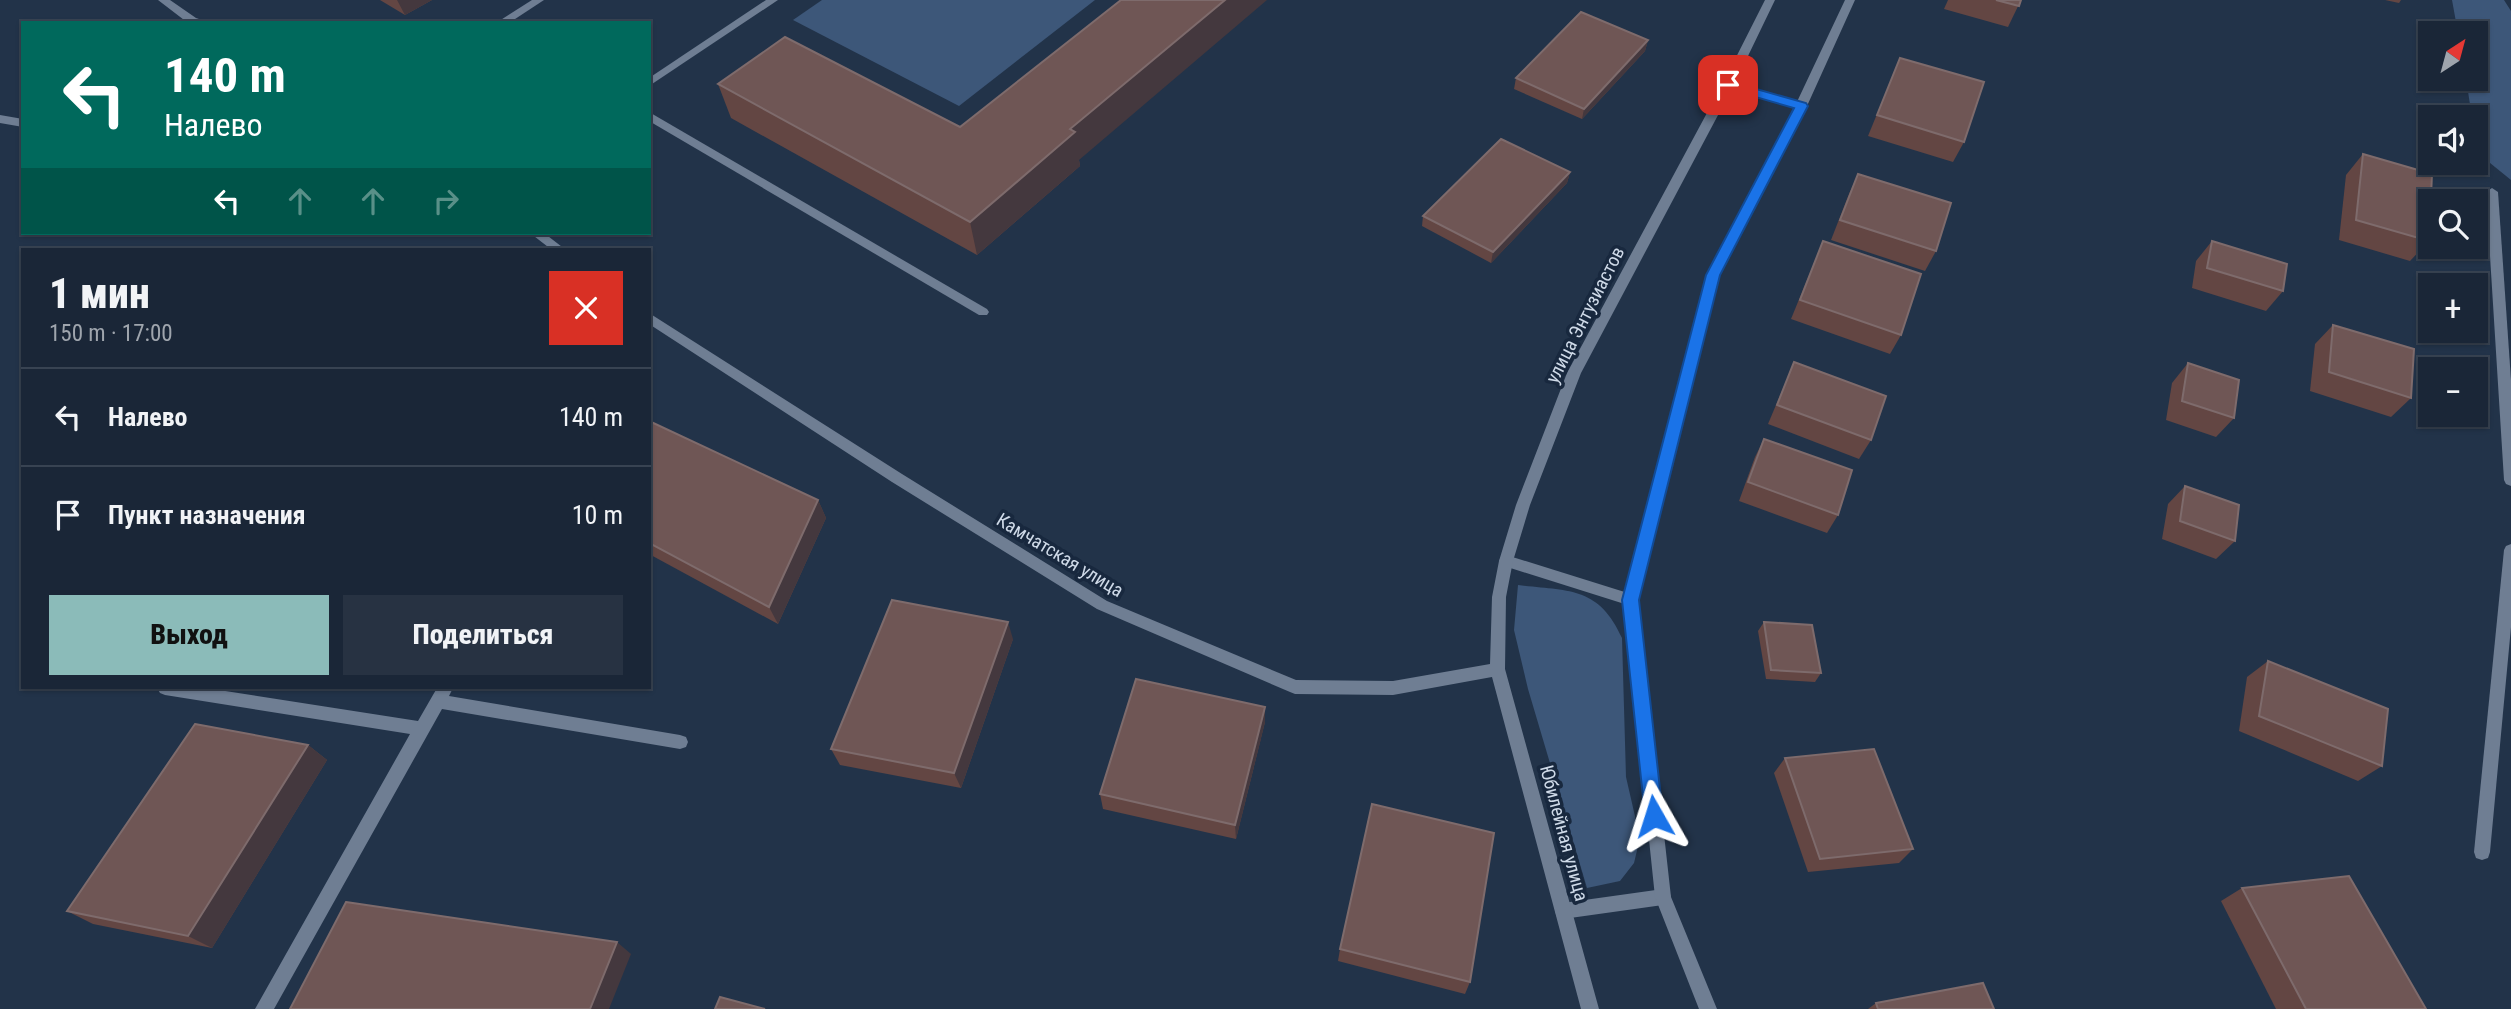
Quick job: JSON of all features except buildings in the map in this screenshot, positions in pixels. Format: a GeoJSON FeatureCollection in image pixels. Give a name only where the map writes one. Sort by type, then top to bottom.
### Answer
{"type":"FeatureCollection","features":[{"type":"Feature","properties":{"kind":"street"},"geometry":{"type":"LineString","coordinates":[[163,0],[193,21]]}},
{"type":"Feature","properties":{"kind":"street"},"geometry":{"type":"LineString","coordinates":[[504,21],[539,0]]}},
{"type":"Feature","properties":{"kind":"street"},"geometry":{"type":"LineString","coordinates":[[651,82],[773,0]]}},
{"type":"Feature","properties":{"kind":"street","name":"улица Энтузиастов"},"geometry":{"type":"LineString","coordinates":[[1497,668],[1499,597],[1506,561],[1537,464],[1574,373],[1728,85],[1770,0]]}},
{"type":"Feature","properties":{"kind":"street"},"geometry":{"type":"LineString","coordinates":[[1707,1009],[1663,897],[1631,600],[1713,275],[1801,106],[1850,0]]}},
{"type":"Feature","properties":{"kind":"street"},"geometry":{"type":"LineString","coordinates":[[1728,85],[1801,106]]}},
{"type":"Feature","properties":{"kind":"street"},"geometry":{"type":"LineString","coordinates":[[651,117],[983,312]]}},
{"type":"Feature","properties":{"kind":"street"},"geometry":{"type":"LineString","coordinates":[[0,119],[21,123]]}},
{"type":"Feature","properties":{"kind":"street"},"geometry":{"type":"LineString","coordinates":[[2492,192],[2511,480]]}},
{"type":"Feature","properties":{"kind":"street"},"geometry":{"type":"LineString","coordinates":[[539,235],[556,248]]}},
{"type":"Feature","properties":{"kind":"street","name":"Камчатская улица"},"geometry":{"type":"LineString","coordinates":[[651,323],[1102,605],[1295,687],[1393,688],[1497,668]]}},
{"type":"Feature","properties":{"kind":"street"},"geometry":{"type":"LineString","coordinates":[[2482,852],[2511,550]]}},
{"type":"Feature","properties":{"kind":"street"},"geometry":{"type":"LineString","coordinates":[[1506,561],[1631,600]]}},
{"type":"Feature","properties":{"kind":"street","name":"Юбилейная улица"},"geometry":{"type":"LineString","coordinates":[[1497,668],[1590,1009]]}},
{"type":"Feature","properties":{"kind":"street"},"geometry":{"type":"LineString","coordinates":[[171,689],[421,729]]}},
{"type":"Feature","properties":{"kind":"street"},"geometry":{"type":"LineString","coordinates":[[264,1009],[441,694],[680,742]]}},
{"type":"Feature","properties":{"kind":"street"},"geometry":{"type":"LineString","coordinates":[[1563,911],[1663,897]]}},
{"type":"Feature","properties":{"kind":"shaded area"},"geometry":{"type":"Polygon","coordinates":[[[822,0],[1095,0],[959,106],[793,20],[822,0]]]}},
{"type":"Feature","properties":{"kind":"shaded area"},"geometry":{"type":"Polygon","coordinates":[[[2452,0],[2504,0],[2511,11],[2511,180],[2488,161],[2488,105],[2470,105],[2468,91],[2488,91],[2488,21],[2456,21],[2452,0]]]}},
{"type":"Feature","properties":{"kind":"shaded area"},"geometry":{"type":"Polygon","coordinates":[[[1518,585],[1567,591],[1592,600],[1613,621],[1622,638],[1626,777],[1640,838],[1634,863],[1620,881],[1587,888],[1528,689],[1514,630],[1518,585]]]}},
{"type":"Feature","properties":{"kind":"route"},"geometry":{"type":"LineString","coordinates":[[1654,816],[1631,600],[1713,275],[1801,106],[1728,85]]}}]}
